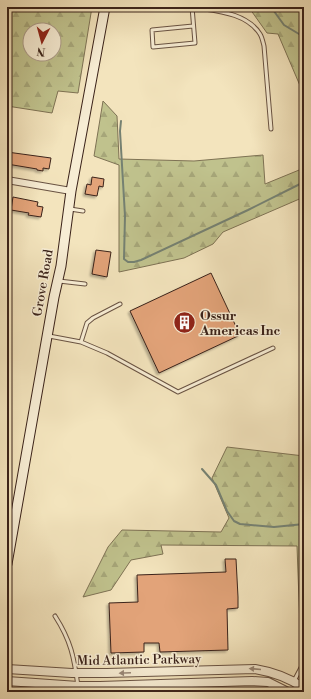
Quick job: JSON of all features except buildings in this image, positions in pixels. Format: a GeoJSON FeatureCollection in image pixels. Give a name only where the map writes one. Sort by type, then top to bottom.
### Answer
{"type":"FeatureCollection","features":[{"type":"Feature","properties":{"kind":"main road","name":"Grove Road"},"geometry":{"type":"LineString","coordinates":[[7,564],[9,536],[58,281],[68,208],[105,7]]}},
{"type":"Feature","properties":{"kind":"street"},"geometry":{"type":"LineString","coordinates":[[7,180],[71,191]]}},
{"type":"Feature","properties":{"kind":"street","name":"Mid Atlantic Parkway"},"geometry":{"type":"LineString","coordinates":[[7,669],[76,673],[107,673],[239,668],[271,671],[294,681],[304,688]]}},
{"type":"Feature","properties":{"kind":"street","name":"Mid Atlantic Parkway"},"geometry":{"type":"LineString","coordinates":[[7,681],[120,688],[238,681],[268,682],[288,692]]}},
{"type":"Feature","properties":{"kind":"lane"},"geometry":{"type":"LineString","coordinates":[[193,26],[152,30],[153,47],[195,43],[191,7],[238,16],[254,27],[261,35],[264,46],[271,129]]}},
{"type":"Feature","properties":{"kind":"lane"},"geometry":{"type":"LineString","coordinates":[[68,208],[83,211]]}},
{"type":"Feature","properties":{"kind":"lane"},"geometry":{"type":"LineString","coordinates":[[58,281],[85,284]]}},
{"type":"Feature","properties":{"kind":"lane"},"geometry":{"type":"LineString","coordinates":[[81,342],[87,323],[93,318],[120,304]]}},
{"type":"Feature","properties":{"kind":"lane"},"geometry":{"type":"LineString","coordinates":[[47,336],[81,342],[107,353],[178,392],[274,348]]}},
{"type":"Feature","properties":{"kind":"lane"},"geometry":{"type":"LineString","coordinates":[[55,616],[70,644],[78,686]]}},
{"type":"Feature","properties":{"kind":"lane"},"geometry":{"type":"LineString","coordinates":[[294,681],[304,662]]}},
{"type":"Feature","properties":{"kind":"lane"},"geometry":{"type":"LineString","coordinates":[[268,682],[271,671]]}},
{"type":"Feature","properties":{"kind":"green space"},"geometry":{"type":"Polygon","coordinates":[[[7,7],[92,7],[78,93],[58,91],[52,113],[7,106],[7,7]]]}},
{"type":"Feature","properties":{"kind":"green space"},"geometry":{"type":"Polygon","coordinates":[[[244,7],[304,7],[304,95],[278,34],[267,33],[250,9],[244,7]]]}},
{"type":"Feature","properties":{"kind":"green space"},"geometry":{"type":"Polygon","coordinates":[[[103,101],[117,116],[119,159],[194,161],[263,155],[265,184],[304,168],[304,197],[223,232],[213,244],[184,258],[119,272],[119,165],[94,156],[103,101]]]}},
{"type":"Feature","properties":{"kind":"green space"},"geometry":{"type":"Polygon","coordinates":[[[227,447],[304,456],[304,624],[300,627],[297,546],[161,545],[163,554],[131,560],[111,590],[83,597],[108,547],[122,530],[221,532],[229,518],[212,478],[227,447]]]}},
{"type":"Feature","properties":{"kind":"waterway"},"geometry":{"type":"LineString","coordinates":[[271,7],[284,25],[304,37]]}},
{"type":"Feature","properties":{"kind":"waterway"},"geometry":{"type":"LineString","coordinates":[[121,121],[120,131],[125,216],[124,259],[128,262],[141,260],[304,182]]}},
{"type":"Feature","properties":{"kind":"waterway"},"geometry":{"type":"LineString","coordinates":[[202,469],[216,485],[227,511],[234,521],[240,524],[274,527],[304,524]]}},
{"type":"Feature","properties":{"kind":"place","name":"Ossur Americas Inc"},"geometry":{"type":"Point","coordinates":[185,323]}}]}
